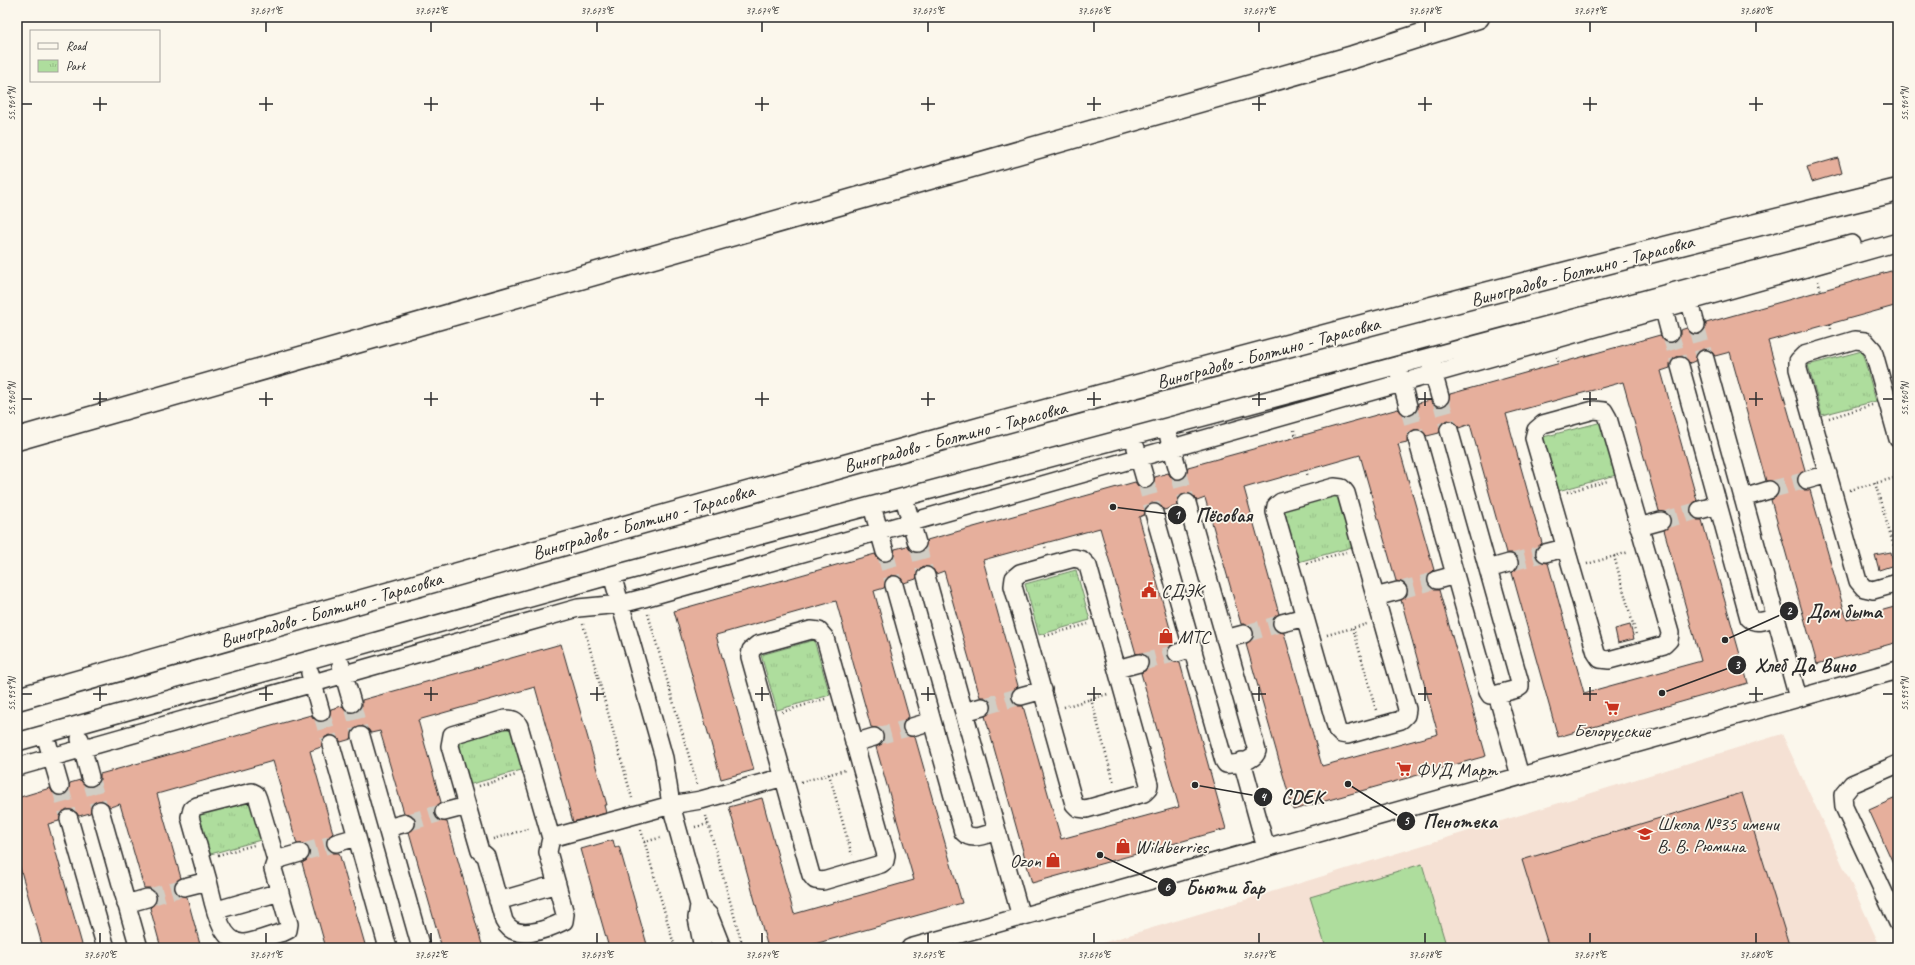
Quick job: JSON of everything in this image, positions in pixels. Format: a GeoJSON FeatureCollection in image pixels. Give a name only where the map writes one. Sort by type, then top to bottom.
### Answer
{"type":"FeatureCollection","features":[{"type":"Feature","properties":{"kind":"main road"},"geometry":{"type":"LineString","coordinates":[[17,439],[1354,57],[1478,17]]}},
{"type":"Feature","properties":{"kind":"main road","name":"Виноградово - Болтино - Тарасовка"},"geometry":{"type":"LineString","coordinates":[[17,699],[703,504],[1282,348],[1758,224],[1898,190]]}},
{"type":"Feature","properties":{"kind":"lane"},"geometry":{"type":"LineString","coordinates":[[1688,295],[1898,231]]}},
{"type":"Feature","properties":{"kind":"lane"},"geometry":{"type":"LineString","coordinates":[[17,742],[612,576],[1428,357],[1662,302],[1898,242]]}},
{"type":"Feature","properties":{"kind":"lane"},"geometry":{"type":"LineString","coordinates":[[1688,295],[1696,326]]}},
{"type":"Feature","properties":{"kind":"lane"},"geometry":{"type":"LineString","coordinates":[[1662,302],[1670,332]]}},
{"type":"Feature","properties":{"kind":"lane"},"geometry":{"type":"LineString","coordinates":[[17,767],[578,608],[621,604],[879,532],[1402,384],[1662,302]]}},
{"type":"Feature","properties":{"kind":"lane"},"geometry":{"type":"LineString","coordinates":[[1898,439],[1873,350],[1866,341],[1855,340],[1836,345],[1804,355],[1798,361],[1798,369],[1858,581],[1864,588],[1873,590],[1898,583]]}},
{"type":"Feature","properties":{"kind":"lane"},"geometry":{"type":"LineString","coordinates":[[1428,357],[1440,397]]}},
{"type":"Feature","properties":{"kind":"lane"},"geometry":{"type":"LineString","coordinates":[[1705,359],[1798,698]]}},
{"type":"Feature","properties":{"kind":"lane"},"geometry":{"type":"LineString","coordinates":[[1396,366],[1408,406]]}},
{"type":"Feature","properties":{"kind":"lane"},"geometry":{"type":"LineString","coordinates":[[1680,366],[1748,618],[1757,622],[1776,617]]}},
{"type":"Feature","properties":{"kind":"lane"},"geometry":{"type":"LineString","coordinates":[[1594,410],[1604,411],[1608,418],[1670,633],[1669,640],[1664,645],[1609,660],[1600,659],[1596,653],[1551,496],[1534,438],[1536,430],[1543,424],[1594,410]]}},
{"type":"Feature","properties":{"kind":"lane"},"geometry":{"type":"LineString","coordinates":[[1166,427],[1178,470]]}},
{"type":"Feature","properties":{"kind":"lane"},"geometry":{"type":"LineString","coordinates":[[1417,439],[1488,692],[1490,695],[1517,689],[1520,687],[1520,683],[1449,430]]}},
{"type":"Feature","properties":{"kind":"lane"},"geometry":{"type":"LineString","coordinates":[[1133,436],[1145,479]]}},
{"type":"Feature","properties":{"kind":"lane"},"geometry":{"type":"LineString","coordinates":[[1807,480],[1828,474]]}},
{"type":"Feature","properties":{"kind":"lane"},"geometry":{"type":"LineString","coordinates":[[1334,487],[1342,488],[1346,493],[1361,548],[1407,709],[1406,715],[1401,720],[1346,735],[1340,734],[1337,730],[1275,512],[1276,506],[1281,502],[1334,487]]}},
{"type":"Feature","properties":{"kind":"lane"},"geometry":{"type":"LineString","coordinates":[[1743,498],[1769,490]]}},
{"type":"Feature","properties":{"kind":"lane"},"geometry":{"type":"LineString","coordinates":[[904,498],[917,543]]}},
{"type":"Feature","properties":{"kind":"lane"},"geometry":{"type":"LineString","coordinates":[[1154,513],[1185,651],[1224,761],[1226,764],[1231,764],[1253,758],[1257,751],[1187,503]]}},
{"type":"Feature","properties":{"kind":"lane"},"geometry":{"type":"LineString","coordinates":[[1700,510],[1718,505]]}},
{"type":"Feature","properties":{"kind":"lane"},"geometry":{"type":"LineString","coordinates":[[872,506],[885,552]]}},
{"type":"Feature","properties":{"kind":"lane"},"geometry":{"type":"LineString","coordinates":[[1639,527],[1662,521]]}},
{"type":"Feature","properties":{"kind":"lane"},"geometry":{"type":"LineString","coordinates":[[1545,553],[1565,548]]}},
{"type":"Feature","properties":{"kind":"lane"},"geometry":{"type":"LineString","coordinates":[[1074,558],[1082,560],[1088,566],[1103,620],[1149,784],[1148,789],[1144,793],[1086,809],[1078,808],[1074,804],[1013,586],[1014,578],[1020,573],[1074,558]]}},
{"type":"Feature","properties":{"kind":"lane"},"geometry":{"type":"LineString","coordinates":[[1488,569],[1509,563]]}},
{"type":"Feature","properties":{"kind":"lane"},"geometry":{"type":"LineString","coordinates":[[1437,580],[1455,575]]}},
{"type":"Feature","properties":{"kind":"lane"},"geometry":{"type":"LineString","coordinates":[[612,576],[664,758],[671,805],[699,905],[697,918],[703,948]]}},
{"type":"Feature","properties":{"kind":"lane"},"geometry":{"type":"LineString","coordinates":[[926,576],[1021,917]]}},
{"type":"Feature","properties":{"kind":"lane"},"geometry":{"type":"LineString","coordinates":[[894,585],[963,832],[967,837],[973,838],[997,831]]}},
{"type":"Feature","properties":{"kind":"lane"},"geometry":{"type":"LineString","coordinates":[[1375,597],[1398,591]]}},
{"type":"Feature","properties":{"kind":"lane"},"geometry":{"type":"LineString","coordinates":[[1282,623],[1305,617]]}},
{"type":"Feature","properties":{"kind":"lane"},"geometry":{"type":"LineString","coordinates":[[811,630],[819,631],[825,638],[841,695],[886,855],[885,861],[881,864],[823,881],[815,880],[811,875],[750,657],[751,650],[756,645],[811,630]]}},
{"type":"Feature","properties":{"kind":"lane"},"geometry":{"type":"LineString","coordinates":[[1226,639],[1244,634]]}},
{"type":"Feature","properties":{"kind":"lane"},"geometry":{"type":"LineString","coordinates":[[338,652],[352,703]]}},
{"type":"Feature","properties":{"kind":"lane"},"geometry":{"type":"LineString","coordinates":[[307,661],[321,712]]}},
{"type":"Feature","properties":{"kind":"lane"},"geometry":{"type":"LineString","coordinates":[[1117,669],[1138,663]]}},
{"type":"Feature","properties":{"kind":"lane"},"geometry":{"type":"LineString","coordinates":[[910,948],[1898,670]]}},
{"type":"Feature","properties":{"kind":"lane"},"geometry":{"type":"LineString","coordinates":[[1021,696],[1043,690]]}},
{"type":"Feature","properties":{"kind":"lane"},"geometry":{"type":"LineString","coordinates":[[1497,694],[1520,776]]}},
{"type":"Feature","properties":{"kind":"lane"},"geometry":{"type":"LineString","coordinates":[[964,712],[982,707]]}},
{"type":"Feature","properties":{"kind":"lane"},"geometry":{"type":"LineString","coordinates":[[505,719],[517,721],[532,771],[549,831],[548,852],[565,914],[564,921],[534,931],[521,933],[506,926],[486,856],[480,851],[450,746],[452,736],[505,719]]}},
{"type":"Feature","properties":{"kind":"lane"},"geometry":{"type":"LineString","coordinates":[[912,727],[932,721]]}},
{"type":"Feature","properties":{"kind":"lane"},"geometry":{"type":"LineString","coordinates":[[76,725],[90,777]]}},
{"type":"Feature","properties":{"kind":"lane"},"geometry":{"type":"LineString","coordinates":[[45,734],[60,786]]}},
{"type":"Feature","properties":{"kind":"lane"},"geometry":{"type":"LineString","coordinates":[[361,736],[421,948]]}},
{"type":"Feature","properties":{"kind":"lane"},"geometry":{"type":"LineString","coordinates":[[854,743],[874,737]]}},
{"type":"Feature","properties":{"kind":"lane"},"geometry":{"type":"LineString","coordinates":[[331,745],[388,948]]}},
{"type":"Feature","properties":{"kind":"lane"},"geometry":{"type":"LineString","coordinates":[[1242,761],[1266,848]]}},
{"type":"Feature","properties":{"kind":"lane"},"geometry":{"type":"LineString","coordinates":[[1898,764],[1852,784],[1843,795],[1844,807],[1898,923]]}},
{"type":"Feature","properties":{"kind":"lane"},"geometry":{"type":"LineString","coordinates":[[549,831],[637,814],[671,805],[785,782]]}},
{"type":"Feature","properties":{"kind":"lane"},"geometry":{"type":"LineString","coordinates":[[247,792],[252,792],[256,794],[270,841],[276,860],[273,869],[289,924],[288,930],[240,943],[224,934],[190,817],[192,809],[247,792]]}},
{"type":"Feature","properties":{"kind":"lane"},"geometry":{"type":"LineString","coordinates":[[444,812],[465,798]]}},
{"type":"Feature","properties":{"kind":"lane"},"geometry":{"type":"LineString","coordinates":[[100,810],[139,948]]}},
{"type":"Feature","properties":{"kind":"lane"},"geometry":{"type":"LineString","coordinates":[[69,819],[106,948]]}},
{"type":"Feature","properties":{"kind":"lane"},"geometry":{"type":"LineString","coordinates":[[387,828],[406,823]]}},
{"type":"Feature","properties":{"kind":"lane"},"geometry":{"type":"LineString","coordinates":[[336,843],[357,837]]}},
{"type":"Feature","properties":{"kind":"lane"},"geometry":{"type":"LineString","coordinates":[[276,860],[300,853]]}},
{"type":"Feature","properties":{"kind":"lane"},"geometry":{"type":"LineString","coordinates":[[184,888],[208,881]]}},
{"type":"Feature","properties":{"kind":"lane"},"geometry":{"type":"LineString","coordinates":[[498,901],[557,884]]}},
{"type":"Feature","properties":{"kind":"lane"},"geometry":{"type":"LineString","coordinates":[[216,910],[280,892]]}},
{"type":"Feature","properties":{"kind":"lane"},"geometry":{"type":"LineString","coordinates":[[126,904],[147,898]]}},
{"type":"Feature","properties":{"kind":"lane"},"geometry":{"type":"LineString","coordinates":[[699,905],[709,915],[722,948]]}},
{"type":"Feature","properties":{"kind":"path"},"geometry":{"type":"LineString","coordinates":[[1813,422],[1887,401]]}},
{"type":"Feature","properties":{"kind":"path"},"geometry":{"type":"LineString","coordinates":[[1551,496],[1625,476]]}},
{"type":"Feature","properties":{"kind":"path"},"geometry":{"type":"LineString","coordinates":[[1834,495],[1898,477]]}},
{"type":"Feature","properties":{"kind":"path"},"geometry":{"type":"LineString","coordinates":[[1875,483],[1898,562]]}},
{"type":"Feature","properties":{"kind":"path"},"geometry":{"type":"LineString","coordinates":[[1291,568],[1361,548]]}},
{"type":"Feature","properties":{"kind":"path"},"geometry":{"type":"LineString","coordinates":[[1571,568],[1645,548]]}},
{"type":"Feature","properties":{"kind":"path"},"geometry":{"type":"LineString","coordinates":[[1614,556],[1641,652]]}},
{"type":"Feature","properties":{"kind":"path"},"geometry":{"type":"LineString","coordinates":[[644,598],[741,940]]}},
{"type":"Feature","properties":{"kind":"path"},"geometry":{"type":"LineString","coordinates":[[578,608],[675,948]]}},
{"type":"Feature","properties":{"kind":"path"},"geometry":{"type":"LineString","coordinates":[[1029,641],[1103,620]]}},
{"type":"Feature","properties":{"kind":"path"},"geometry":{"type":"LineString","coordinates":[[1311,639],[1381,620]]}},
{"type":"Feature","properties":{"kind":"path"},"geometry":{"type":"LineString","coordinates":[[1353,628],[1380,725]]}},
{"type":"Feature","properties":{"kind":"path"},"geometry":{"type":"LineString","coordinates":[[1048,711],[1123,690]]}},
{"type":"Feature","properties":{"kind":"path"},"geometry":{"type":"LineString","coordinates":[[767,716],[841,695]]}},
{"type":"Feature","properties":{"kind":"path"},"geometry":{"type":"LineString","coordinates":[[1091,699],[1119,800]]}},
{"type":"Feature","properties":{"kind":"path"},"geometry":{"type":"LineString","coordinates":[[785,782],[829,774],[860,765]]}},
{"type":"Feature","properties":{"kind":"path"},"geometry":{"type":"LineString","coordinates":[[465,798],[532,771]]}},
{"type":"Feature","properties":{"kind":"path"},"geometry":{"type":"LineString","coordinates":[[829,774],[856,871]]}},
{"type":"Feature","properties":{"kind":"path"},"geometry":{"type":"LineString","coordinates":[[691,829],[708,824]]}},
{"type":"Feature","properties":{"kind":"path"},"geometry":{"type":"LineString","coordinates":[[478,843],[549,831]]}},
{"type":"Feature","properties":{"kind":"path"},"geometry":{"type":"LineString","coordinates":[[644,842],[669,835]]}},
{"type":"Feature","properties":{"kind":"path"},"geometry":{"type":"LineString","coordinates":[[202,860],[270,841]]}},
{"type":"Feature","properties":{"kind":"path"},"geometry":{"type":"LineString","coordinates":[[17,944],[20,948]]}},
{"type":"Feature","properties":{"kind":"shaded area","name":"Школа №35 имени В. В. Рюмина"},"geometry":{"type":"Polygon","coordinates":[[[1782,734],[1881,948],[1086,948],[1294,885],[1782,734]]]}},
{"type":"Feature","properties":{"kind":"green space"},"geometry":{"type":"Polygon","coordinates":[[[1862,351],[1876,401],[1822,415],[1808,365],[1862,351]]]}},
{"type":"Feature","properties":{"kind":"green space"},"geometry":{"type":"Polygon","coordinates":[[[1602,422],[1616,475],[1558,491],[1543,437],[1602,422]]]}},
{"type":"Feature","properties":{"kind":"green space"},"geometry":{"type":"Polygon","coordinates":[[[1337,492],[1352,547],[1298,562],[1283,508],[1337,492]]]}},
{"type":"Feature","properties":{"kind":"green space"},"geometry":{"type":"Polygon","coordinates":[[[1076,570],[1090,620],[1039,635],[1025,584],[1076,570]]]}},
{"type":"Feature","properties":{"kind":"green space"},"geometry":{"type":"Polygon","coordinates":[[[814,640],[830,695],[777,710],[761,655],[814,640]]]}},
{"type":"Feature","properties":{"kind":"green space"},"geometry":{"type":"Polygon","coordinates":[[[505,727],[514,732],[525,769],[468,785],[457,748],[461,739],[505,727]]]}},
{"type":"Feature","properties":{"kind":"green space"},"geometry":{"type":"Polygon","coordinates":[[[246,800],[254,804],[264,839],[207,855],[197,820],[200,813],[246,800]]]}},
{"type":"Feature","properties":{"kind":"green space"},"geometry":{"type":"Polygon","coordinates":[[[1422,864],[1447,948],[1326,948],[1310,897],[1422,864]]]}},
{"type":"Feature","properties":{"kind":"building"},"geometry":{"type":"Polygon","coordinates":[[[1838,158],[1842,173],[1812,182],[1807,167],[1838,158]]]}},
{"type":"Feature","properties":{"kind":"building"},"geometry":{"type":"Polygon","coordinates":[[[1898,269],[1898,305],[1768,341],[1805,470],[1797,477],[1798,483],[1804,490],[1810,490],[1847,620],[1898,606],[1898,642],[1817,664],[1771,500],[1777,496],[1779,487],[1775,482],[1766,481],[1730,352],[1715,356],[1712,352],[1703,349],[1698,352],[1695,361],[1690,363],[1683,356],[1677,357],[1670,363],[1670,368],[1661,371],[1697,500],[1690,507],[1691,513],[1697,520],[1702,520],[1748,683],[1558,737],[1512,573],[1519,566],[1518,560],[1512,553],[1506,553],[1470,424],[1459,428],[1456,423],[1447,420],[1442,423],[1439,433],[1427,436],[1420,429],[1414,430],[1407,436],[1407,442],[1398,444],[1434,570],[1427,577],[1428,583],[1434,590],[1439,590],[1486,756],[1293,810],[1246,644],[1254,637],[1254,631],[1247,624],[1241,624],[1205,498],[1197,501],[1194,496],[1185,493],[1180,496],[1177,506],[1164,510],[1161,506],[1152,503],[1147,506],[1144,515],[1139,517],[1174,643],[1169,647],[1167,656],[1171,661],[1180,663],[1226,829],[1032,883],[985,716],[992,710],[991,704],[985,697],[980,697],[944,571],[936,574],[933,569],[924,566],[919,569],[916,579],[904,583],[901,578],[892,575],[887,578],[884,588],[874,591],[909,717],[904,720],[902,729],[905,735],[915,737],[962,903],[800,948],[768,948],[729,807],[762,798],[794,914],[914,880],[876,747],[882,744],[884,735],[881,729],[871,727],[836,601],[716,635],[754,770],[721,779],[674,611],[875,554],[878,559],[887,562],[892,559],[895,549],[907,546],[910,550],[919,553],[924,550],[927,540],[1135,482],[1138,486],[1147,489],[1152,486],[1155,477],[1168,473],[1171,477],[1180,480],[1185,477],[1188,467],[1398,409],[1405,416],[1411,416],[1418,409],[1418,403],[1430,400],[1433,404],[1442,407],[1447,404],[1450,394],[1660,335],[1667,342],[1673,343],[1680,336],[1680,330],[1687,328],[1693,334],[1699,335],[1706,328],[1706,323],[1898,269]],[[1623,382],[1506,414],[1542,543],[1536,550],[1535,556],[1542,562],[1548,563],[1584,693],[1701,661],[1664,530],[1671,524],[1670,518],[1668,514],[1659,511],[1623,382]],[[1360,455],[1244,488],[1279,614],[1273,620],[1272,626],[1279,632],[1284,633],[1322,766],[1438,734],[1401,600],[1407,594],[1408,588],[1401,582],[1396,581],[1360,455]],[[1100,528],[983,560],[1018,686],[1011,693],[1012,699],[1018,706],[1023,706],[1061,839],[1179,807],[1141,673],[1146,670],[1148,660],[1142,653],[1136,654],[1100,528]]]}},
{"type":"Feature","properties":{"kind":"building"},"geometry":{"type":"Polygon","coordinates":[[[1891,552],[1894,565],[1879,570],[1875,555],[1891,552]]]}},
{"type":"Feature","properties":{"kind":"building"},"geometry":{"type":"Polygon","coordinates":[[[1630,625],[1634,639],[1618,643],[1615,629],[1630,625]]]}},
{"type":"Feature","properties":{"kind":"building"},"geometry":{"type":"Polygon","coordinates":[[[561,644],[607,805],[604,805],[606,813],[573,822],[535,687],[418,720],[441,802],[435,809],[434,815],[441,821],[447,822],[483,948],[442,948],[409,832],[416,826],[416,820],[409,814],[404,813],[380,731],[371,733],[363,726],[354,729],[351,739],[341,742],[338,738],[329,735],[324,738],[321,747],[310,751],[333,833],[326,840],[327,846],[333,853],[339,853],[366,948],[326,948],[302,863],[307,860],[310,851],[307,846],[297,844],[273,761],[157,794],[181,878],[175,884],[174,890],[181,896],[187,897],[201,948],[161,948],[150,908],[157,901],[156,895],[150,888],[144,888],[120,804],[110,807],[102,800],[93,803],[90,813],[79,816],[76,812],[67,809],[62,812],[59,821],[48,824],[83,948],[43,948],[17,857],[17,798],[50,788],[53,793],[62,796],[67,793],[70,783],[80,780],[87,786],[93,787],[100,780],[100,774],[311,715],[314,719],[323,722],[328,719],[331,709],[342,706],[349,713],[355,712],[362,706],[362,700],[561,644]]]}},
{"type":"Feature","properties":{"kind":"building"},"geometry":{"type":"Polygon","coordinates":[[[1742,793],[1790,948],[1549,948],[1522,860],[1742,793]]]}},
{"type":"Feature","properties":{"kind":"building"},"geometry":{"type":"Polygon","coordinates":[[[1898,797],[1898,874],[1869,810],[1898,797]]]}},
{"type":"Feature","properties":{"kind":"building"},"geometry":{"type":"Polygon","coordinates":[[[613,840],[615,848],[619,846],[648,948],[609,948],[581,849],[613,840]]]}},
{"type":"Feature","properties":{"kind":"tunnel"},"geometry":{"type":"LineString","coordinates":[[1696,325],[1705,359]]}},
{"type":"Feature","properties":{"kind":"tunnel"},"geometry":{"type":"LineString","coordinates":[[1670,333],[1680,366]]}},
{"type":"Feature","properties":{"kind":"tunnel"},"geometry":{"type":"LineString","coordinates":[[1440,397],[1449,430]]}},
{"type":"Feature","properties":{"kind":"tunnel"},"geometry":{"type":"LineString","coordinates":[[1408,406],[1417,439]]}},
{"type":"Feature","properties":{"kind":"tunnel"},"geometry":{"type":"LineString","coordinates":[[1178,470],[1187,503]]}},
{"type":"Feature","properties":{"kind":"tunnel"},"geometry":{"type":"LineString","coordinates":[[1145,479],[1154,513]]}},
{"type":"Feature","properties":{"kind":"tunnel"},"geometry":{"type":"LineString","coordinates":[[1769,490],[1807,480]]}},
{"type":"Feature","properties":{"kind":"tunnel"},"geometry":{"type":"LineString","coordinates":[[1661,521],[1700,510]]}},
{"type":"Feature","properties":{"kind":"tunnel"},"geometry":{"type":"LineString","coordinates":[[917,543],[926,576]]}},
{"type":"Feature","properties":{"kind":"tunnel"},"geometry":{"type":"LineString","coordinates":[[885,552],[894,585]]}},
{"type":"Feature","properties":{"kind":"tunnel"},"geometry":{"type":"LineString","coordinates":[[1509,563],[1545,553]]}},
{"type":"Feature","properties":{"kind":"tunnel"},"geometry":{"type":"LineString","coordinates":[[1398,591],[1437,580]]}},
{"type":"Feature","properties":{"kind":"tunnel"},"geometry":{"type":"LineString","coordinates":[[1244,634],[1282,623]]}},
{"type":"Feature","properties":{"kind":"tunnel"},"geometry":{"type":"LineString","coordinates":[[1139,663],[1177,653]]}},
{"type":"Feature","properties":{"kind":"tunnel"},"geometry":{"type":"LineString","coordinates":[[982,707],[1021,696]]}},
{"type":"Feature","properties":{"kind":"tunnel"},"geometry":{"type":"LineString","coordinates":[[352,703],[361,736]]}},
{"type":"Feature","properties":{"kind":"tunnel"},"geometry":{"type":"LineString","coordinates":[[321,712],[331,745]]}},
{"type":"Feature","properties":{"kind":"tunnel"},"geometry":{"type":"LineString","coordinates":[[874,737],[912,727]]}},
{"type":"Feature","properties":{"kind":"tunnel"},"geometry":{"type":"LineString","coordinates":[[90,777],[100,810]]}},
{"type":"Feature","properties":{"kind":"tunnel"},"geometry":{"type":"LineString","coordinates":[[60,786],[69,819]]}},
{"type":"Feature","properties":{"kind":"tunnel"},"geometry":{"type":"LineString","coordinates":[[406,823],[444,812]]}},
{"type":"Feature","properties":{"kind":"tunnel"},"geometry":{"type":"LineString","coordinates":[[300,853],[336,843]]}},
{"type":"Feature","properties":{"kind":"tunnel"},"geometry":{"type":"LineString","coordinates":[[147,898],[184,887]]}},
{"type":"Feature","properties":{"kind":"place","name":"Пёсовая"},"geometry":{"type":"Point","coordinates":[1113,507]}},
{"type":"Feature","properties":{"kind":"place","name":"СДЭК"},"geometry":{"type":"Point","coordinates":[1149,590]}},
{"type":"Feature","properties":{"kind":"place","name":"МТС"},"geometry":{"type":"Point","coordinates":[1166,636]}},
{"type":"Feature","properties":{"kind":"place","name":"Дом быта"},"geometry":{"type":"Point","coordinates":[1725,640]}},
{"type":"Feature","properties":{"kind":"place","name":"Хлеб Да Вино"},"geometry":{"type":"Point","coordinates":[1662,693]}},
{"type":"Feature","properties":{"kind":"place","name":"Белорусские"},"geometry":{"type":"Point","coordinates":[1612,708]}},
{"type":"Feature","properties":{"kind":"place","name":"ФУД Март"},"geometry":{"type":"Point","coordinates":[1404,769]}},
{"type":"Feature","properties":{"kind":"place","name":"Пенотека"},"geometry":{"type":"Point","coordinates":[1348,784]}},
{"type":"Feature","properties":{"kind":"place","name":"CDEK"},"geometry":{"type":"Point","coordinates":[1195,785]}},
{"type":"Feature","properties":{"kind":"place","name":"Школа №35 имени В. В. Рюмина"},"geometry":{"type":"Point","coordinates":[1645,834]}},
{"type":"Feature","properties":{"kind":"place","name":"Wildberries"},"geometry":{"type":"Point","coordinates":[1123,846]}},
{"type":"Feature","properties":{"kind":"place","name":"Бьюти бар"},"geometry":{"type":"Point","coordinates":[1100,855]}},
{"type":"Feature","properties":{"kind":"place","name":"Ozon"},"geometry":{"type":"Point","coordinates":[1053,860]}}]}
